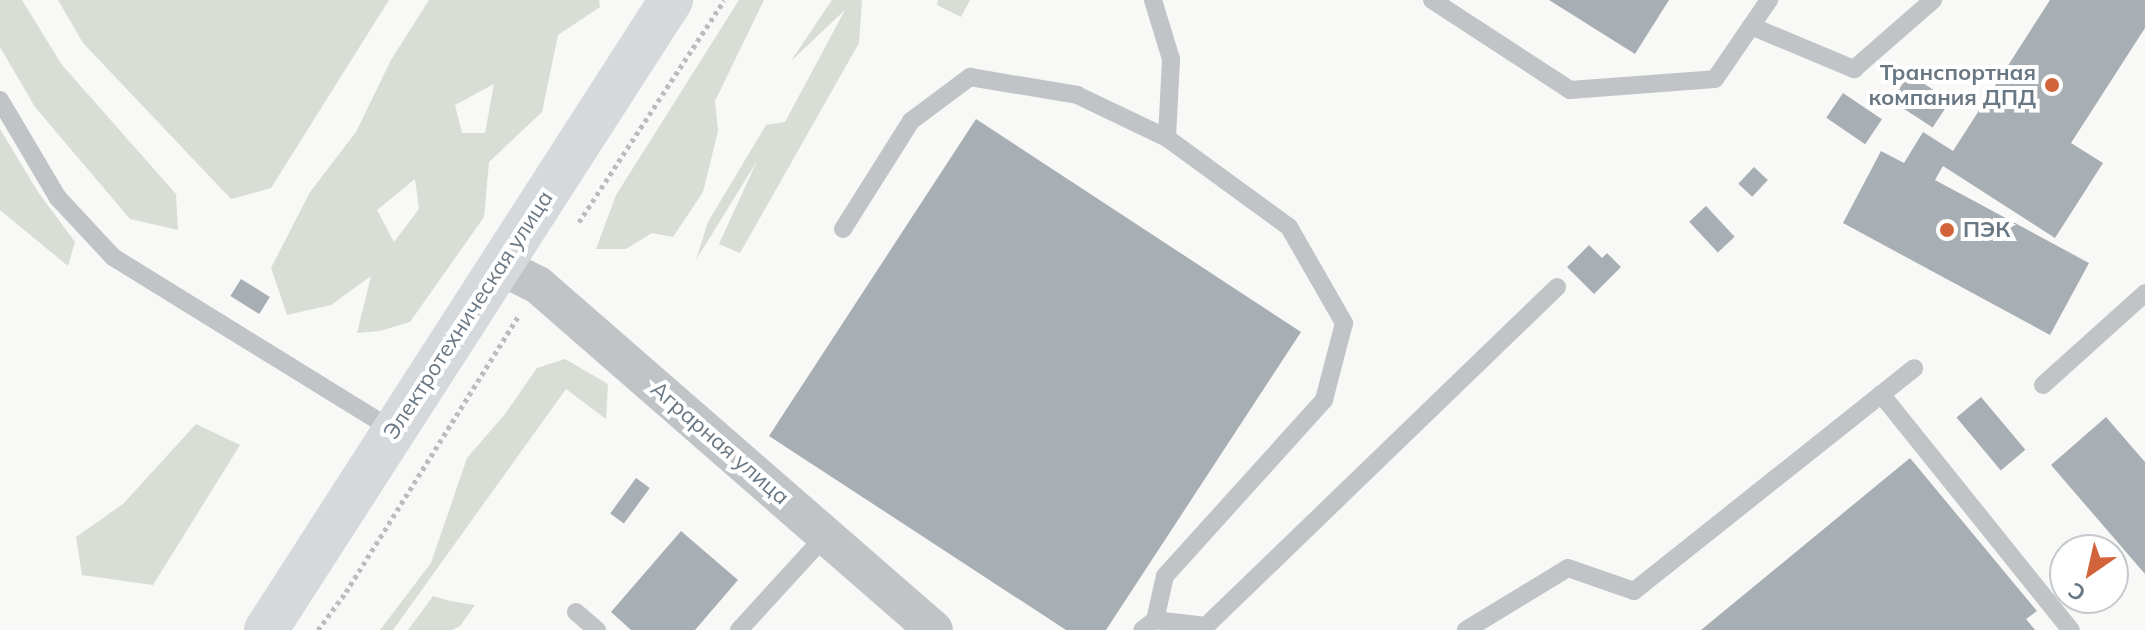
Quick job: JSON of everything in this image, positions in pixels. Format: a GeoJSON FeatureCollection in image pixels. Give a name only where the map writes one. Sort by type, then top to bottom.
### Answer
{"type":"FeatureCollection","features":[{"type":"Feature","properties":{"kind":"main road","name":"Электротехническая улица"},"geometry":{"type":"LineString","coordinates":[[266,630],[392,429],[671,0]]}},
{"type":"Feature","properties":{"kind":"street","name":"Аграрная улица"},"geometry":{"type":"LineString","coordinates":[[500,266],[538,285],[934,630]]}},
{"type":"Feature","properties":{"kind":"lane"},"geometry":{"type":"LineString","coordinates":[[1153,0],[1171,59],[1167,138]]}},
{"type":"Feature","properties":{"kind":"lane"},"geometry":{"type":"LineString","coordinates":[[1432,0],[1570,90],[1715,79],[1769,0]]}},
{"type":"Feature","properties":{"kind":"lane"},"geometry":{"type":"LineString","coordinates":[[1751,26],[1854,69],[1933,0]]}},
{"type":"Feature","properties":{"kind":"lane"},"geometry":{"type":"LineString","coordinates":[[843,229],[911,121],[970,77],[1077,95],[1167,138],[1289,227],[1344,323],[1324,400],[1165,576],[1148,625],[1206,626],[1557,287]]}},
{"type":"Feature","properties":{"kind":"lane"},"geometry":{"type":"LineString","coordinates":[[0,100],[58,198],[113,257],[392,429]]}},
{"type":"Feature","properties":{"kind":"lane"},"geometry":{"type":"LineString","coordinates":[[2043,385],[2145,293]]}},
{"type":"Feature","properties":{"kind":"lane"},"geometry":{"type":"LineString","coordinates":[[1468,630],[1568,568],[1634,591],[1914,368]]}},
{"type":"Feature","properties":{"kind":"lane"},"geometry":{"type":"LineString","coordinates":[[1881,394],[2071,630]]}},
{"type":"Feature","properties":{"kind":"lane"},"geometry":{"type":"LineString","coordinates":[[739,630],[826,535]]}},
{"type":"Feature","properties":{"kind":"lane"},"geometry":{"type":"LineString","coordinates":[[576,612],[597,630]]}},
{"type":"Feature","properties":{"kind":"shaded area"},"geometry":{"type":"Polygon","coordinates":[[[0,0],[22,0],[62,65],[176,194],[178,230],[130,219],[35,107],[0,47],[0,0]]]}},
{"type":"Feature","properties":{"kind":"shaded area"},"geometry":{"type":"Polygon","coordinates":[[[58,0],[389,0],[271,188],[231,199],[83,43],[58,0]]]}},
{"type":"Feature","properties":{"kind":"shaded area"},"geometry":{"type":"Polygon","coordinates":[[[429,0],[599,0],[600,7],[558,35],[542,112],[489,162],[484,217],[410,322],[380,331],[357,333],[371,276],[331,305],[287,315],[271,268],[310,192],[356,132],[391,60],[429,0]],[[494,84],[455,105],[462,133],[485,133],[494,84]],[[415,179],[377,210],[394,242],[419,209],[415,179]]]}},
{"type":"Feature","properties":{"kind":"shaded area"},"geometry":{"type":"Polygon","coordinates":[[[739,0],[764,0],[715,101],[718,131],[703,192],[673,237],[652,233],[626,249],[596,249],[616,195],[739,0]]]}},
{"type":"Feature","properties":{"kind":"shaded area"},"geometry":{"type":"Polygon","coordinates":[[[832,0],[862,0],[859,43],[740,253],[719,244],[757,161],[696,260],[708,222],[766,125],[785,122],[845,10],[791,61],[832,0]]]}},
{"type":"Feature","properties":{"kind":"shaded area"},"geometry":{"type":"Polygon","coordinates":[[[938,0],[970,0],[961,17],[937,5],[938,0]]]}},
{"type":"Feature","properties":{"kind":"shaded area"},"geometry":{"type":"Polygon","coordinates":[[[0,129],[38,192],[75,242],[68,266],[0,210],[0,129]]]}},
{"type":"Feature","properties":{"kind":"shaded area"},"geometry":{"type":"Polygon","coordinates":[[[565,359],[608,384],[606,419],[566,389],[393,630],[380,630],[431,563],[467,458],[505,414],[537,368],[565,359]]]}},
{"type":"Feature","properties":{"kind":"shaded area"},"geometry":{"type":"Polygon","coordinates":[[[196,424],[240,445],[153,585],[82,575],[76,537],[123,504],[196,424]]]}},
{"type":"Feature","properties":{"kind":"shaded area"},"geometry":{"type":"Polygon","coordinates":[[[433,596],[475,605],[460,626],[452,630],[408,630],[433,596]]]}},
{"type":"Feature","properties":{"kind":"building"},"geometry":{"type":"Polygon","coordinates":[[[1549,0],[1669,0],[1635,54],[1549,0]]]}},
{"type":"Feature","properties":{"kind":"building"},"geometry":{"type":"Polygon","coordinates":[[[2050,0],[2145,0],[2145,28],[2071,143],[2103,163],[2055,238],[1943,166],[1935,180],[2089,263],[2050,335],[1843,223],[1881,151],[1904,163],[1923,132],[1953,151],[2050,0]]]}},
{"type":"Feature","properties":{"kind":"building"},"geometry":{"type":"Polygon","coordinates":[[[1909,74],[1950,101],[1933,128],[1892,101],[1909,74]]]}},
{"type":"Feature","properties":{"kind":"building"},"geometry":{"type":"Polygon","coordinates":[[[1843,93],[1882,119],[1865,144],[1826,118],[1843,93]]]}},
{"type":"Feature","properties":{"kind":"building"},"geometry":{"type":"Polygon","coordinates":[[[976,119],[1301,332],[1106,630],[1066,630],[769,436],[976,119]]]}},
{"type":"Feature","properties":{"kind":"building"},"geometry":{"type":"Polygon","coordinates":[[[1754,167],[1768,180],[1752,197],[1738,184],[1754,167]]]}},
{"type":"Feature","properties":{"kind":"building"},"geometry":{"type":"Polygon","coordinates":[[[1706,206],[1735,237],[1718,252],[1689,222],[1706,206]]]}},
{"type":"Feature","properties":{"kind":"building"},"geometry":{"type":"Polygon","coordinates":[[[1589,245],[1602,258],[1607,253],[1621,267],[1594,294],[1567,267],[1589,245]]]}},
{"type":"Feature","properties":{"kind":"building"},"geometry":{"type":"Polygon","coordinates":[[[241,279],[270,297],[259,314],[230,296],[241,279]]]}},
{"type":"Feature","properties":{"kind":"building"},"geometry":{"type":"Polygon","coordinates":[[[1981,397],[2025,450],[2001,470],[1956,418],[1981,397]]]}},
{"type":"Feature","properties":{"kind":"building"},"geometry":{"type":"Polygon","coordinates":[[[2106,417],[2145,462],[2145,574],[2129,555],[2129,534],[2111,534],[2051,465],[2106,417]]]}},
{"type":"Feature","properties":{"kind":"building"},"geometry":{"type":"Polygon","coordinates":[[[1910,458],[2037,611],[2026,619],[2035,630],[1701,630],[1910,458]]]}},
{"type":"Feature","properties":{"kind":"building"},"geometry":{"type":"Polygon","coordinates":[[[636,478],[650,488],[624,524],[610,514],[636,478]]]}},
{"type":"Feature","properties":{"kind":"building"},"geometry":{"type":"Polygon","coordinates":[[[681,531],[738,580],[695,630],[631,630],[611,612],[681,531]]]}},
{"type":"Feature","properties":{"kind":"place","name":"Транспортная компания ДПД"},"geometry":{"type":"Point","coordinates":[2052,85]}},
{"type":"Feature","properties":{"kind":"place","name":"ПЭК"},"geometry":{"type":"Point","coordinates":[1947,230]}}]}
